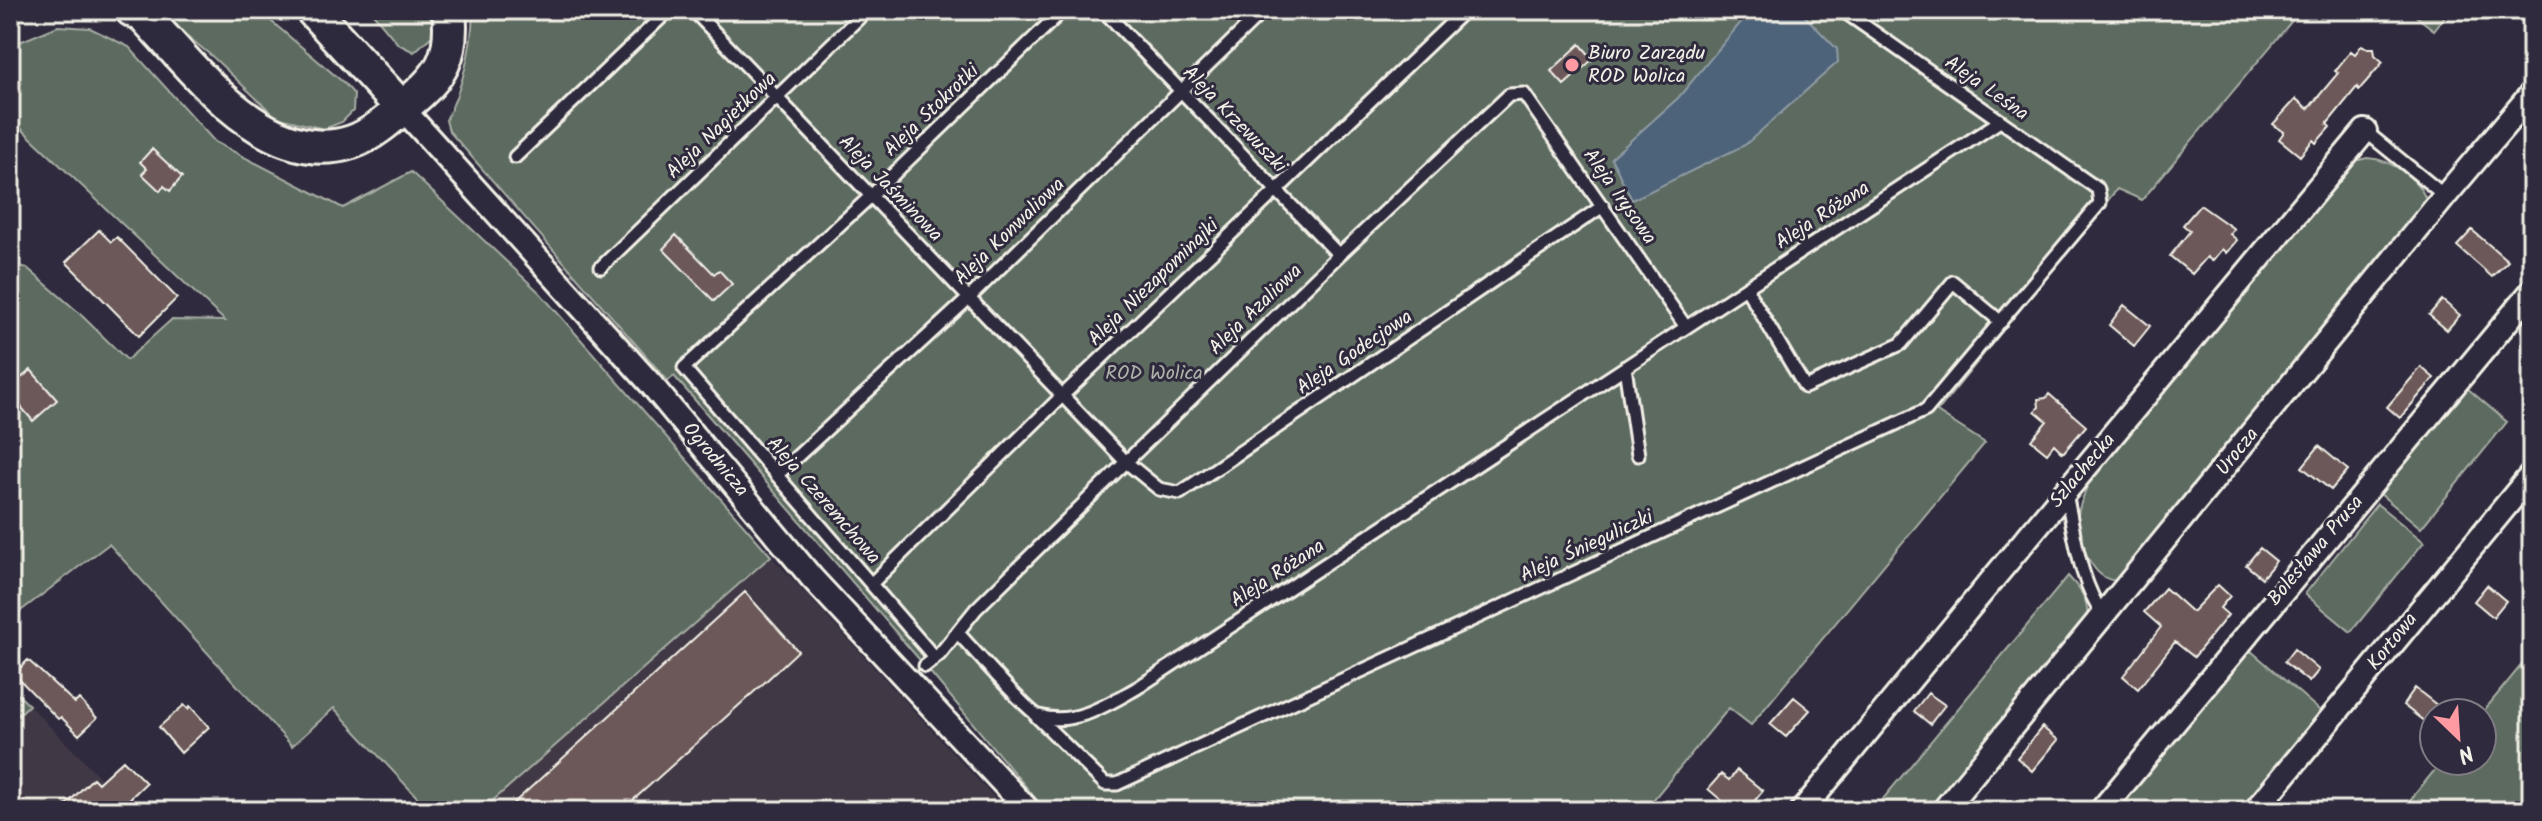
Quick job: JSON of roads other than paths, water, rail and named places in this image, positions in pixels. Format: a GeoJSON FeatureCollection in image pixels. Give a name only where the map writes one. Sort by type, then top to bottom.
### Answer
{"type":"FeatureCollection","features":[{"type":"Feature","properties":{"kind":"street"},"geometry":{"type":"LineString","coordinates":[[132,10],[144,16],[248,121],[272,136],[314,148],[353,142],[433,82],[446,59],[452,37],[449,10]]}},
{"type":"Feature","properties":{"kind":"street"},"geometry":{"type":"LineString","coordinates":[[312,10],[402,108]]}},
{"type":"Feature","properties":{"kind":"street","name":"Urocza"},"geometry":{"type":"LineString","coordinates":[[1943,811],[2532,93]]}},
{"type":"Feature","properties":{"kind":"street","name":"Ogrodnicza"},"geometry":{"type":"LineString","coordinates":[[402,108],[650,383],[812,578],[1029,811]]}},
{"type":"Feature","properties":{"kind":"street","name":"Szlachecka"},"geometry":{"type":"LineString","coordinates":[[1802,811],[2004,563],[2066,493],[2365,131]]}},
{"type":"Feature","properties":{"kind":"street","name":"Bolesława Prusa"},"geometry":{"type":"LineString","coordinates":[[2101,811],[2532,291]]}},
{"type":"Feature","properties":{"kind":"street","name":"Kortowa"},"geometry":{"type":"LineString","coordinates":[[2255,811],[2532,474]]}},
{"type":"Feature","properties":{"kind":"lane"},"geometry":{"type":"LineString","coordinates":[[515,157],[669,10]]}},
{"type":"Feature","properties":{"kind":"lane","name":"Aleja Jaśminowa"},"geometry":{"type":"LineString","coordinates":[[693,10],[1126,462]]}},
{"type":"Feature","properties":{"kind":"lane","name":"Aleja Nagietkowa"},"geometry":{"type":"LineString","coordinates":[[601,267],[867,10]]}},
{"type":"Feature","properties":{"kind":"lane","name":"Aleja Stokrotki"},"geometry":{"type":"LineString","coordinates":[[684,368],[871,196],[1063,10]]}},
{"type":"Feature","properties":{"kind":"lane","name":"Aleja Krzewuszki"},"geometry":{"type":"LineString","coordinates":[[1103,10],[1339,255]]}},
{"type":"Feature","properties":{"kind":"lane","name":"Aleja Konwaliowa"},"geometry":{"type":"LineString","coordinates":[[777,475],[969,298],[1264,10]]}},
{"type":"Feature","properties":{"kind":"lane","name":"Aleja Leśna"},"geometry":{"type":"LineString","coordinates":[[1842,10],[2098,189],[2100,203]]}},
{"type":"Feature","properties":{"kind":"lane","name":"Aleja Niezapominajki"},"geometry":{"type":"LineString","coordinates":[[871,584],[1458,12]]}},
{"type":"Feature","properties":{"kind":"lane","name":"Aleja Irysowa"},"geometry":{"type":"LineString","coordinates":[[1518,92],[1524,94],[1686,327]]}},
{"type":"Feature","properties":{"kind":"lane","name":"Aleja Azaliowa"},"geometry":{"type":"LineString","coordinates":[[930,662],[976,609],[1339,255],[1509,95],[1518,92]]}},
{"type":"Feature","properties":{"kind":"lane","name":"Aleja Różana"},"geometry":{"type":"LineString","coordinates":[[1036,716],[1059,719],[1082,715],[1104,707],[1137,688],[2000,121]]}},
{"type":"Feature","properties":{"kind":"lane"},"geometry":{"type":"LineString","coordinates":[[2365,131],[2445,196]]}},
{"type":"Feature","properties":{"kind":"lane","name":"Aleja Śnieguliczki"},"geometry":{"type":"LineString","coordinates":[[1036,716],[1105,784],[1117,784],[1926,410],[2100,203]]}},
{"type":"Feature","properties":{"kind":"lane","name":"Aleja Godecjowa"},"geometry":{"type":"LineString","coordinates":[[1126,462],[1159,489],[1180,493],[1603,206]]}},
{"type":"Feature","properties":{"kind":"lane"},"geometry":{"type":"LineString","coordinates":[[1746,288],[1805,387],[1901,344],[1953,282],[2001,322]]}},
{"type":"Feature","properties":{"kind":"lane"},"geometry":{"type":"LineString","coordinates":[[1625,367],[1638,455]]}},
{"type":"Feature","properties":{"kind":"lane","name":"Aleja Czeremchowa"},"geometry":{"type":"LineString","coordinates":[[684,368],[871,584],[930,662]]}},
{"type":"Feature","properties":{"kind":"lane"},"geometry":{"type":"LineString","coordinates":[[2066,493],[2085,580],[2104,616]]}},
{"type":"Feature","properties":{"kind":"lane"},"geometry":{"type":"LineString","coordinates":[[958,633],[1036,716]]}},
{"type":"Feature","properties":{"kind":"water"},"geometry":{"type":"Polygon","coordinates":[[[1751,10],[1799,10],[1837,49],[1838,62],[1745,145],[1632,200],[1611,158],[1678,98],[1751,10]]]}},
{"type":"Feature","properties":{"kind":"place","name":"Biuro Zarządu ROD Wolica"},"geometry":{"type":"Point","coordinates":[1572,65]}},
{"type":"Feature","properties":{"kind":"park label","name":"ROD Wolica"},"geometry":{"type":"Point","coordinates":[1154,374]}}]}
